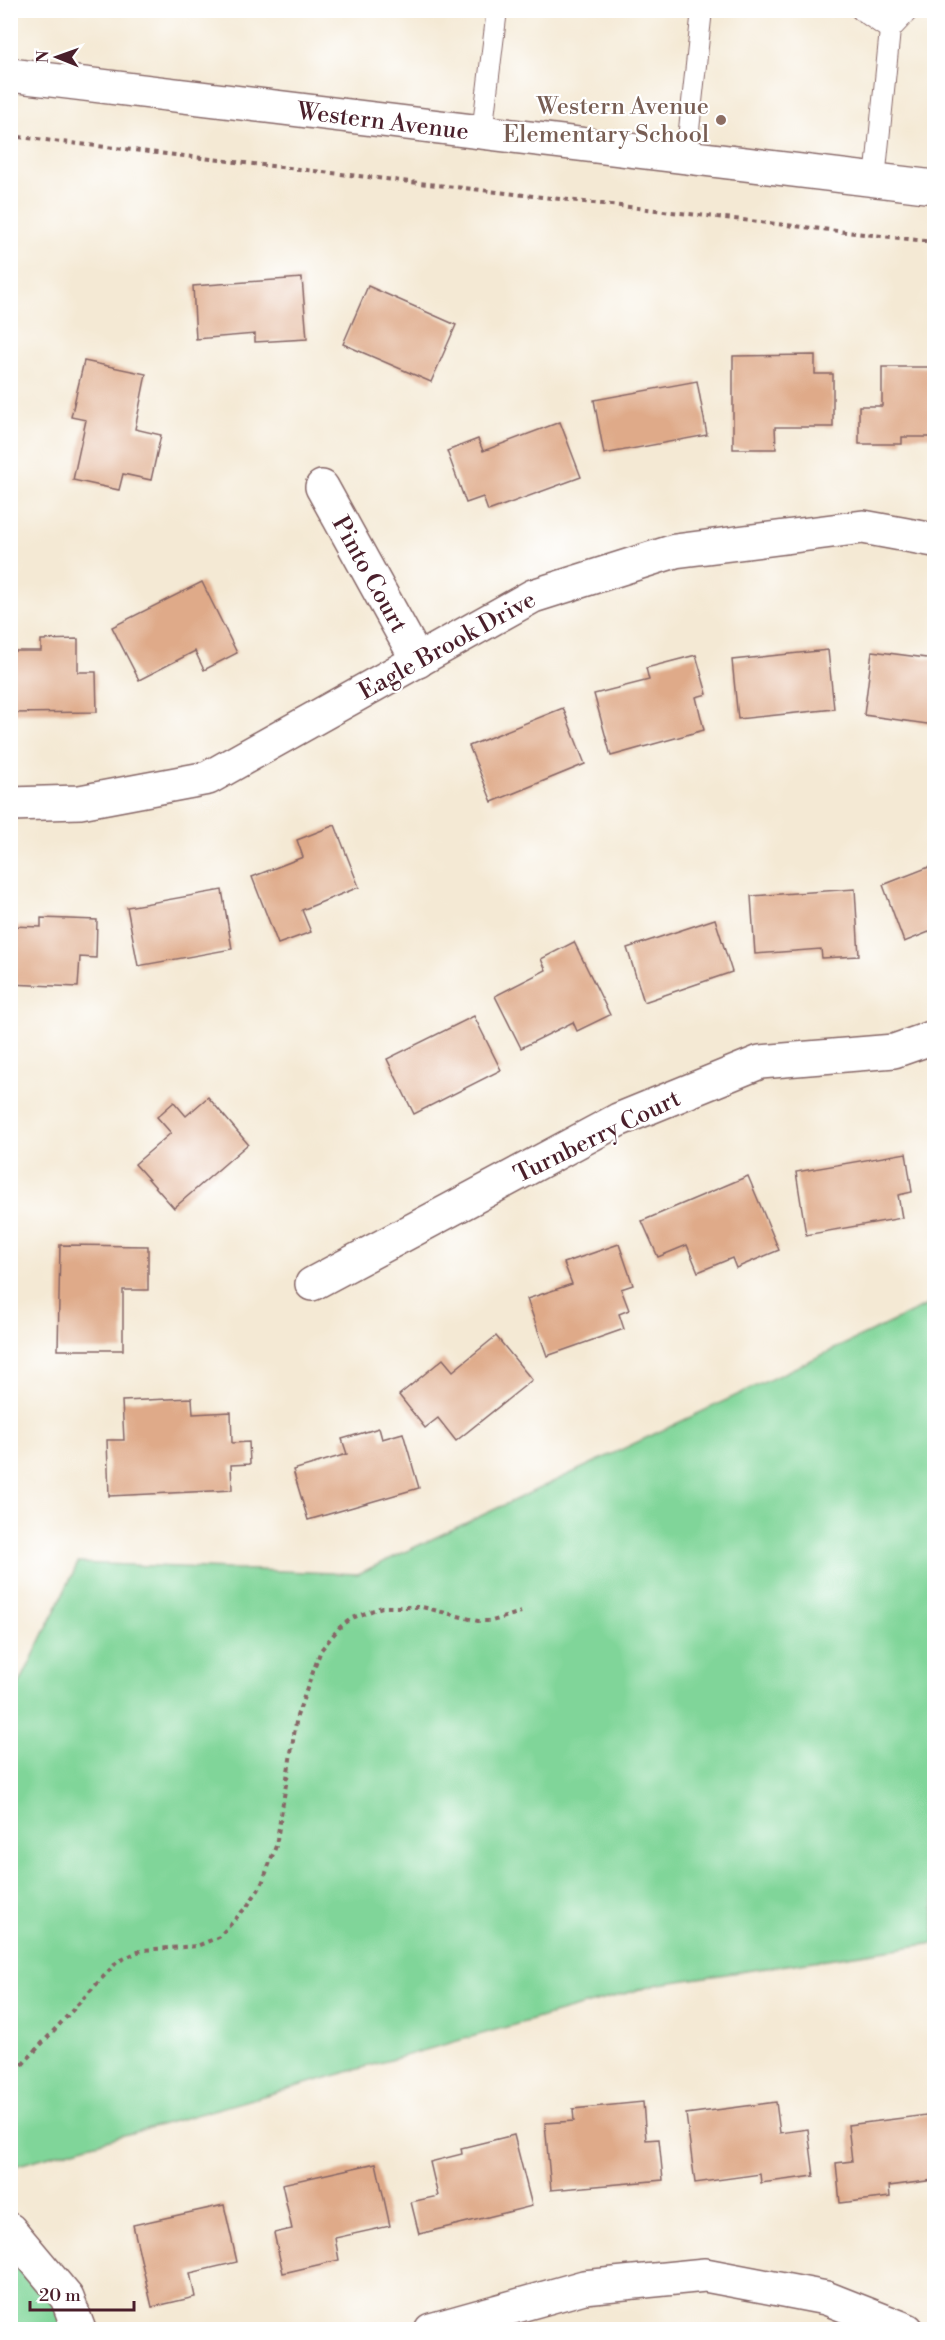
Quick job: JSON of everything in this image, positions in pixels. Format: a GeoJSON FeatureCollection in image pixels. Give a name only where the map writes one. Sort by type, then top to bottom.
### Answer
{"type":"FeatureCollection","features":[{"type":"Feature","properties":{"kind":"street","name":"Western Avenue"},"geometry":{"type":"LineString","coordinates":[[10,75],[934,187]]}},
{"type":"Feature","properties":{"kind":"street","name":"Pinto Court"},"geometry":{"type":"LineString","coordinates":[[322,487],[418,661]]}},
{"type":"Feature","properties":{"kind":"street","name":"Eagle Brook Drive"},"geometry":{"type":"LineString","coordinates":[[10,804],[80,802],[208,778],[533,596],[675,551],[863,527],[934,540]]}},
{"type":"Feature","properties":{"kind":"street","name":"Turnberry Court"},"geometry":{"type":"LineString","coordinates":[[312,1284],[618,1120],[760,1062],[894,1051],[934,1037]]}},
{"type":"Feature","properties":{"kind":"street"},"geometry":{"type":"LineString","coordinates":[[10,2230],[67,2298],[79,2330]]}},
{"type":"Feature","properties":{"kind":"street"},"geometry":{"type":"LineString","coordinates":[[431,2330],[584,2287],[705,2275],[826,2298],[907,2330]]}},
{"type":"Feature","properties":{"kind":"lane"},"geometry":{"type":"LineString","coordinates":[[482,133],[497,10]]}},
{"type":"Feature","properties":{"kind":"lane"},"geometry":{"type":"LineString","coordinates":[[686,157],[702,10]]}},
{"type":"Feature","properties":{"kind":"lane"},"geometry":{"type":"LineString","coordinates":[[861,10],[890,30]]}},
{"type":"Feature","properties":{"kind":"lane"},"geometry":{"type":"LineString","coordinates":[[875,180],[890,30],[909,10]]}},
{"type":"Feature","properties":{"kind":"path"},"geometry":{"type":"LineString","coordinates":[[10,136],[934,242]]}},
{"type":"Feature","properties":{"kind":"path"},"geometry":{"type":"LineString","coordinates":[[10,2078],[117,1962],[142,1950],[197,1946],[219,1937],[248,1905],[261,1886],[276,1846],[297,1716],[321,1650],[339,1628],[352,1618],[382,1607],[422,1607],[478,1621],[492,1621],[521,1612]]}},
{"type":"Feature","properties":{"kind":"green space"},"geometry":{"type":"Polygon","coordinates":[[[934,1302],[934,1943],[659,1984],[11,2167],[11,1702],[78,1563],[358,1574],[934,1302]]]}},
{"type":"Feature","properties":{"kind":"green space"},"geometry":{"type":"Polygon","coordinates":[[[10,2230],[79,2329],[11,2329],[10,2230]]]}},
{"type":"Feature","properties":{"kind":"building"},"geometry":{"type":"Polygon","coordinates":[[[302,278],[307,339],[255,342],[255,334],[196,339],[193,286],[302,278]]]}},
{"type":"Feature","properties":{"kind":"building"},"geometry":{"type":"Polygon","coordinates":[[[368,286],[456,325],[431,382],[343,344],[368,286]]]}},
{"type":"Feature","properties":{"kind":"building"},"geometry":{"type":"Polygon","coordinates":[[[815,355],[815,374],[833,374],[833,427],[775,427],[776,449],[733,449],[733,356],[815,355]]]}},
{"type":"Feature","properties":{"kind":"building"},"geometry":{"type":"Polygon","coordinates":[[[84,361],[146,374],[135,429],[161,435],[151,480],[123,474],[119,490],[73,480],[86,420],[71,417],[84,361]]]}},
{"type":"Feature","properties":{"kind":"building"},"geometry":{"type":"Polygon","coordinates":[[[882,367],[934,367],[934,437],[902,437],[902,444],[859,444],[859,406],[882,406],[882,367]]]}},
{"type":"Feature","properties":{"kind":"building"},"geometry":{"type":"Polygon","coordinates":[[[697,381],[707,435],[604,454],[594,400],[697,381]]]}},
{"type":"Feature","properties":{"kind":"building"},"geometry":{"type":"Polygon","coordinates":[[[560,422],[581,477],[488,511],[483,497],[466,503],[447,451],[478,439],[483,451],[560,422]]]}},
{"type":"Feature","properties":{"kind":"building"},"geometry":{"type":"Polygon","coordinates":[[[202,582],[237,653],[204,670],[195,651],[139,680],[112,627],[202,582]]]}},
{"type":"Feature","properties":{"kind":"building"},"geometry":{"type":"Polygon","coordinates":[[[78,639],[78,672],[96,672],[97,712],[10,713],[10,651],[41,651],[41,640],[78,639]]]}},
{"type":"Feature","properties":{"kind":"building"},"geometry":{"type":"Polygon","coordinates":[[[828,650],[834,709],[738,719],[732,660],[828,650]]]}},
{"type":"Feature","properties":{"kind":"building"},"geometry":{"type":"Polygon","coordinates":[[[872,651],[934,659],[934,725],[864,715],[872,651]]]}},
{"type":"Feature","properties":{"kind":"building"},"geometry":{"type":"Polygon","coordinates":[[[696,655],[707,694],[696,697],[704,730],[611,756],[594,694],[649,680],[646,668],[696,655]]]}},
{"type":"Feature","properties":{"kind":"building"},"geometry":{"type":"Polygon","coordinates":[[[563,708],[585,764],[492,802],[469,746],[563,708]]]}},
{"type":"Feature","properties":{"kind":"building"},"geometry":{"type":"Polygon","coordinates":[[[335,825],[359,887],[302,910],[311,932],[278,944],[252,877],[303,857],[297,840],[335,825]]]}},
{"type":"Feature","properties":{"kind":"building"},"geometry":{"type":"Polygon","coordinates":[[[934,865],[934,930],[904,942],[883,885],[934,865]]]}},
{"type":"Feature","properties":{"kind":"building"},"geometry":{"type":"Polygon","coordinates":[[[855,889],[859,956],[822,958],[821,949],[755,954],[751,896],[855,889]]]}},
{"type":"Feature","properties":{"kind":"building"},"geometry":{"type":"Polygon","coordinates":[[[222,890],[232,949],[138,966],[127,907],[222,890]]]}},
{"type":"Feature","properties":{"kind":"building"},"geometry":{"type":"Polygon","coordinates":[[[41,918],[97,920],[96,958],[80,957],[78,987],[10,984],[10,926],[41,927],[41,918]]]}},
{"type":"Feature","properties":{"kind":"building"},"geometry":{"type":"Polygon","coordinates":[[[715,919],[732,972],[644,1002],[627,948],[715,919]]]}},
{"type":"Feature","properties":{"kind":"building"},"geometry":{"type":"Polygon","coordinates":[[[574,942],[610,1015],[577,1031],[573,1022],[521,1048],[495,996],[546,970],[541,959],[574,942]]]}},
{"type":"Feature","properties":{"kind":"building"},"geometry":{"type":"Polygon","coordinates":[[[474,1016],[501,1070],[414,1114],[387,1059],[474,1016]]]}},
{"type":"Feature","properties":{"kind":"building"},"geometry":{"type":"Polygon","coordinates":[[[208,1097],[248,1144],[174,1208],[135,1164],[171,1133],[157,1117],[174,1102],[186,1116],[208,1097]]]}},
{"type":"Feature","properties":{"kind":"building"},"geometry":{"type":"Polygon","coordinates":[[[906,1153],[912,1192],[898,1195],[902,1218],[806,1235],[796,1172],[906,1153]]]}},
{"type":"Feature","properties":{"kind":"building"},"geometry":{"type":"Polygon","coordinates":[[[748,1176],[779,1250],[736,1268],[732,1258],[698,1272],[687,1245],[658,1257],[642,1221],[748,1176]]]}},
{"type":"Feature","properties":{"kind":"building"},"geometry":{"type":"Polygon","coordinates":[[[619,1244],[633,1285],[621,1289],[629,1310],[619,1314],[624,1329],[547,1356],[527,1299],[572,1284],[564,1263],[619,1244]]]}},
{"type":"Feature","properties":{"kind":"building"},"geometry":{"type":"Polygon","coordinates":[[[60,1245],[148,1246],[148,1290],[123,1290],[123,1350],[58,1350],[60,1245]]]}},
{"type":"Feature","properties":{"kind":"building"},"geometry":{"type":"Polygon","coordinates":[[[496,1336],[532,1380],[456,1441],[438,1418],[425,1428],[399,1395],[443,1359],[453,1371],[496,1336]]]}},
{"type":"Feature","properties":{"kind":"building"},"geometry":{"type":"Polygon","coordinates":[[[192,1398],[193,1414],[231,1412],[232,1443],[249,1442],[250,1464],[231,1465],[232,1490],[109,1496],[107,1440],[124,1440],[122,1401],[192,1398]]]}},
{"type":"Feature","properties":{"kind":"building"},"geometry":{"type":"Polygon","coordinates":[[[379,1428],[382,1439],[403,1433],[419,1488],[308,1520],[293,1470],[347,1454],[342,1439],[379,1428]]]}},
{"type":"Feature","properties":{"kind":"building"},"geometry":{"type":"Polygon","coordinates":[[[643,2102],[646,2140],[659,2139],[663,2180],[551,2190],[545,2123],[574,2121],[573,2109],[643,2102]]]}},
{"type":"Feature","properties":{"kind":"building"},"geometry":{"type":"Polygon","coordinates":[[[776,2102],[780,2133],[808,2129],[814,2176],[761,2183],[760,2174],[695,2183],[686,2114],[776,2102]]]}},
{"type":"Feature","properties":{"kind":"building"},"geometry":{"type":"Polygon","coordinates":[[[934,2114],[934,2180],[889,2186],[890,2197],[840,2203],[836,2163],[852,2161],[848,2125],[934,2114]]]}},
{"type":"Feature","properties":{"kind":"building"},"geometry":{"type":"Polygon","coordinates":[[[514,2135],[532,2206],[419,2234],[411,2202],[438,2196],[430,2162],[462,2154],[461,2148],[514,2135]]]}},
{"type":"Feature","properties":{"kind":"building"},"geometry":{"type":"Polygon","coordinates":[[[376,2163],[390,2226],[335,2238],[339,2260],[283,2273],[274,2233],[292,2229],[282,2184],[376,2163]]]}},
{"type":"Feature","properties":{"kind":"building"},"geometry":{"type":"Polygon","coordinates":[[[224,2205],[237,2262],[190,2273],[195,2297],[152,2307],[133,2225],[224,2205]]]}},
{"type":"Feature","properties":{"kind":"place","name":"Western Avenue Elementary School"},"geometry":{"type":"Point","coordinates":[721,120]}}]}
